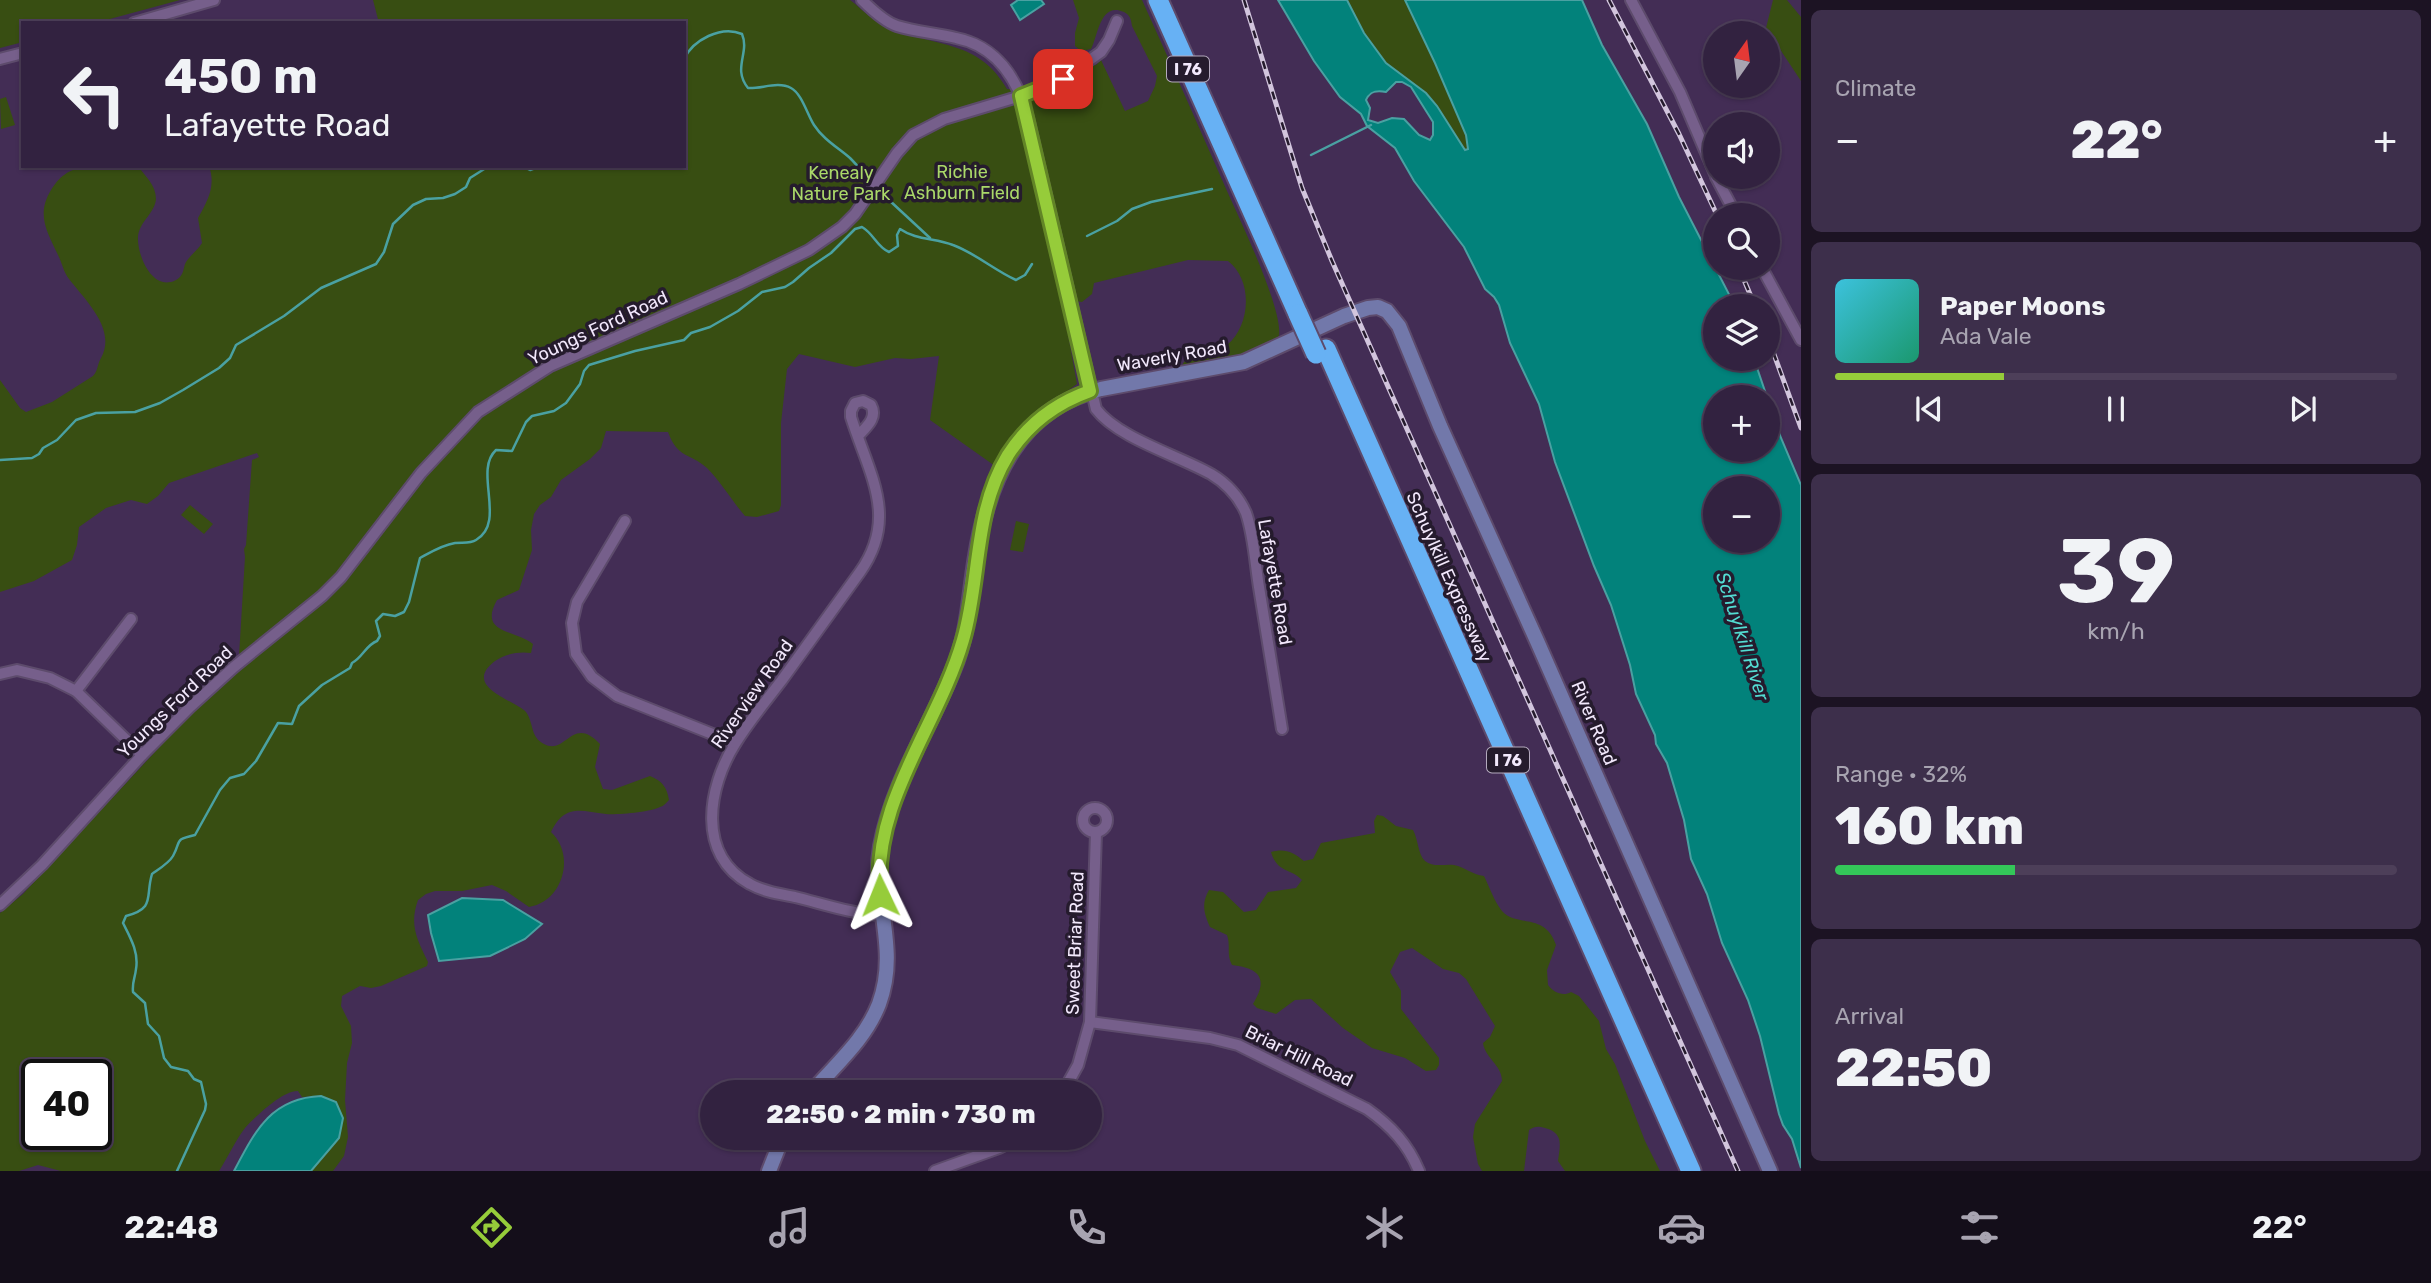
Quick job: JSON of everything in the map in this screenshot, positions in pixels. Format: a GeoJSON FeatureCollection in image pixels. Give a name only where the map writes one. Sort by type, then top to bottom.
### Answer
{"type":"FeatureCollection","features":[{"type":"Feature","properties":{"kind":"highway","name":"Schuylkill Expressway"},"geometry":{"type":"LineString","coordinates":[[1158,0],[1254,202],[1691,1171]]}},
{"type":"Feature","properties":{"kind":"highway","name":"Schuylkill Expressway"},"geometry":{"type":"LineString","coordinates":[[1169,0],[1223,134]]}},
{"type":"Feature","properties":{"kind":"highway","name":"Schuylkill Expressway"},"geometry":{"type":"LineString","coordinates":[[1321,351],[1679,1171]]}},
{"type":"Feature","properties":{"kind":"street"},"geometry":{"type":"LineString","coordinates":[[141,21],[214,0]]}},
{"type":"Feature","properties":{"kind":"street"},"geometry":{"type":"LineString","coordinates":[[1631,0],[1685,102],[1703,144]]}},
{"type":"Feature","properties":{"kind":"street","name":"Lafayette Road"},"geometry":{"type":"LineString","coordinates":[[867,2],[894,25],[965,40],[985,48],[1007,70],[1021,96],[1096,408],[1109,423],[1214,476],[1231,490],[1242,506],[1253,552],[1282,729]]}},
{"type":"Feature","properties":{"kind":"street","name":"Youngs Ford Road"},"geometry":{"type":"LineString","coordinates":[[0,905],[42,865],[142,755],[234,667],[322,596],[341,577],[421,472],[478,412],[550,366],[739,284],[810,250],[850,220],[902,145],[919,130],[1063,79],[1095,57],[1110,40],[1116,21]]}},
{"type":"Feature","properties":{"kind":"street"},"geometry":{"type":"LineString","coordinates":[[0,59],[21,54]]}},
{"type":"Feature","properties":{"kind":"street"},"geometry":{"type":"LineString","coordinates":[[1768,280],[1801,340]]}},
{"type":"Feature","properties":{"kind":"street","name":"River Road"},"geometry":{"type":"LineString","coordinates":[[1368,308],[1378,307],[1387,311],[1399,326],[1440,426],[1770,1171]]}},
{"type":"Feature","properties":{"kind":"street","name":"Waverly Road"},"geometry":{"type":"LineString","coordinates":[[822,1080],[860,1038],[879,1002],[888,959],[879,878],[880,849],[894,800],[964,639],[980,533],[992,492],[1007,457],[1024,433],[1058,405],[1090,391],[1244,362],[1344,316],[1368,308]]}},
{"type":"Feature","properties":{"kind":"street","name":"Riverview Road"},"geometry":{"type":"LineString","coordinates":[[858,436],[879,508],[880,527],[876,545],[860,572],[735,743],[719,782],[710,818],[718,851],[741,878],[760,888],[866,914],[884,915]]}},
{"type":"Feature","properties":{"kind":"street"},"geometry":{"type":"LineString","coordinates":[[625,521],[577,602],[572,623],[576,654],[592,677],[617,696],[735,743]]}},
{"type":"Feature","properties":{"kind":"street"},"geometry":{"type":"LineString","coordinates":[[76,691],[131,620]]}},
{"type":"Feature","properties":{"kind":"street"},"geometry":{"type":"LineString","coordinates":[[0,674],[17,670],[50,678],[76,691],[142,755]]}},
{"type":"Feature","properties":{"kind":"street","name":"Sweet Briar Road"},"geometry":{"type":"LineString","coordinates":[[1070,1080],[1078,1065],[1090,1022],[1096,832]]}},
{"type":"Feature","properties":{"kind":"street","name":"Briar Hill Road"},"geometry":{"type":"LineString","coordinates":[[1090,1022],[1221,1040],[1255,1051],[1367,1109],[1381,1119],[1397,1133],[1419,1171]]}},
{"type":"Feature","properties":{"kind":"street"},"geometry":{"type":"LineString","coordinates":[[769,1171],[777,1150]]}},
{"type":"Feature","properties":{"kind":"street"},"geometry":{"type":"LineString","coordinates":[[935,1171],[993,1150]]}},
{"type":"Feature","properties":{"kind":"green space"},"geometry":{"type":"Polygon","coordinates":[[[0,0],[180,0],[102,21],[21,21],[21,43],[0,48],[0,0]]]}},
{"type":"Feature","properties":{"kind":"green space","name":"Kenealy Nature Park"},"geometry":{"type":"Polygon","coordinates":[[[373,0],[850,0],[874,20],[890,29],[970,53],[984,61],[1007,89],[1043,93],[1086,66],[1096,65],[1101,60],[1125,111],[1148,101],[1157,76],[1130,18],[1124,12],[1110,11],[1101,22],[1091,49],[1081,51],[1075,46],[1079,18],[1073,0],[1142,0],[1268,286],[1279,336],[1247,353],[1181,369],[1188,358],[1227,345],[1241,326],[1246,303],[1245,291],[1242,279],[1228,261],[1188,260],[1094,283],[1092,294],[1082,302],[1075,301],[1070,289],[1060,291],[1077,384],[1025,422],[1009,440],[995,466],[930,420],[939,356],[895,358],[855,367],[799,354],[787,369],[781,423],[781,505],[779,511],[757,517],[745,516],[712,473],[680,451],[668,432],[606,431],[601,448],[561,480],[551,497],[540,505],[534,514],[531,530],[532,550],[519,590],[497,600],[492,611],[495,625],[533,644],[531,653],[512,654],[495,661],[486,670],[484,678],[494,692],[526,712],[536,738],[544,744],[558,745],[576,734],[583,733],[600,744],[595,767],[603,789],[612,790],[650,776],[663,785],[669,800],[661,807],[642,812],[611,814],[574,811],[562,817],[551,832],[563,853],[562,876],[550,896],[541,903],[529,907],[492,885],[462,891],[435,891],[418,900],[414,925],[428,962],[427,966],[381,986],[360,986],[342,996],[341,1006],[351,1026],[352,1043],[347,1063],[345,1100],[348,1137],[344,1156],[333,1171],[311,1171],[339,1138],[321,1096],[302,1097],[298,1091],[277,1099],[245,1128],[219,1171],[61,1171],[38,1165],[19,1171],[0,1171],[0,913],[23,894],[207,696],[253,660],[239,656],[252,460],[259,457],[257,453],[169,483],[147,504],[131,500],[106,508],[79,527],[72,560],[34,581],[0,592],[0,380],[20,408],[26,412],[52,402],[93,376],[105,347],[105,336],[97,315],[67,277],[45,223],[44,207],[47,199],[64,175],[78,168],[139,168],[152,185],[156,199],[139,232],[138,244],[143,261],[152,276],[166,282],[179,278],[186,261],[202,243],[198,218],[208,199],[212,180],[210,168],[686,168],[686,21],[378,21],[373,0]]]}},
{"type":"Feature","properties":{"kind":"green space"},"geometry":{"type":"Polygon","coordinates":[[[1347,0],[1405,0],[1466,135],[1468,150],[1462,148],[1426,93],[1386,63],[1364,33],[1347,0]]]}},
{"type":"Feature","properties":{"kind":"green space"},"geometry":{"type":"Polygon","coordinates":[[[1773,0],[1787,0],[1801,17],[1801,81],[1780,49],[1780,21],[1768,21],[1773,0]]]}},
{"type":"Feature","properties":{"kind":"green space"},"geometry":{"type":"Polygon","coordinates":[[[6,97],[15,125],[1,129],[0,99],[6,97]]]}},
{"type":"Feature","properties":{"kind":"green space"},"geometry":{"type":"Polygon","coordinates":[[[190,505],[213,524],[204,534],[181,515],[190,505]]]}},
{"type":"Feature","properties":{"kind":"green space"},"geometry":{"type":"Polygon","coordinates":[[[1016,521],[1029,524],[1023,552],[1010,550],[1016,521]]]}},
{"type":"Feature","properties":{"kind":"green space"},"geometry":{"type":"Polygon","coordinates":[[[1377,815],[1383,816],[1396,826],[1413,830],[1425,861],[1433,865],[1462,867],[1484,876],[1502,911],[1515,919],[1538,924],[1551,935],[1556,945],[1547,970],[1548,985],[1558,993],[1571,992],[1579,996],[1599,1021],[1606,1049],[1615,1064],[1645,1141],[1660,1171],[1565,1171],[1558,1161],[1558,1136],[1551,1130],[1535,1127],[1529,1130],[1524,1171],[1482,1171],[1473,1137],[1475,1124],[1502,1081],[1499,1070],[1483,1043],[1490,1037],[1495,1026],[1466,979],[1459,973],[1443,969],[1412,948],[1400,952],[1390,972],[1401,991],[1401,1009],[1439,1058],[1436,1070],[1426,1071],[1405,1058],[1372,1048],[1343,1028],[1311,999],[1295,1000],[1276,1014],[1253,1004],[1261,981],[1255,972],[1232,965],[1227,935],[1210,927],[1204,908],[1209,890],[1223,892],[1244,912],[1256,910],[1268,892],[1296,888],[1302,880],[1277,864],[1271,852],[1285,851],[1304,861],[1313,859],[1321,843],[1375,833],[1374,821],[1377,815]]]}},
{"type":"Feature","properties":{"kind":"water"},"geometry":{"type":"Polygon","coordinates":[[[1018,0],[1041,0],[1044,4],[1020,20],[1011,5],[1018,0]]]}},
{"type":"Feature","properties":{"kind":"water","name":"Schuylkill River"},"geometry":{"type":"Polygon","coordinates":[[[1278,0],[1347,0],[1364,33],[1386,63],[1426,93],[1465,150],[1468,149],[1466,135],[1405,0],[1582,0],[1602,45],[1647,124],[1703,244],[1703,280],[1722,280],[1729,294],[1703,294],[1703,371],[1758,371],[1763,385],[1703,385],[1703,462],[1780,462],[1780,435],[1801,485],[1801,1168],[1792,1139],[1779,1114],[1760,1036],[1748,1000],[1722,943],[1707,894],[1691,859],[1684,820],[1667,763],[1656,744],[1655,735],[1636,694],[1611,605],[1555,462],[1539,404],[1510,343],[1499,305],[1485,289],[1464,247],[1414,181],[1395,148],[1367,126],[1361,114],[1340,97],[1314,61],[1278,0]],[[1396,82],[1386,92],[1374,92],[1368,97],[1368,120],[1378,123],[1392,118],[1404,119],[1419,135],[1430,140],[1433,135],[1433,122],[1411,87],[1396,82]]]}},
{"type":"Feature","properties":{"kind":"water"},"geometry":{"type":"Polygon","coordinates":[[[462,898],[503,900],[542,924],[525,939],[490,956],[439,961],[428,915],[462,898]]]}},
{"type":"Feature","properties":{"kind":"water"},"geometry":{"type":"Polygon","coordinates":[[[321,1096],[336,1102],[343,1118],[339,1138],[311,1171],[234,1171],[258,1130],[277,1110],[304,1098],[321,1096]]]}},
{"type":"Feature","properties":{"kind":"waterway"},"geometry":{"type":"LineString","coordinates":[[686,56],[708,36],[725,31],[742,34],[744,48],[741,74],[748,88],[781,85],[795,91],[818,130],[850,158],[872,183]]}},
{"type":"Feature","properties":{"kind":"waterway"},"geometry":{"type":"LineString","coordinates":[[1311,155],[1371,125]]}},
{"type":"Feature","properties":{"kind":"waterway"},"geometry":{"type":"LineString","coordinates":[[0,460],[32,458],[57,440],[76,420],[96,413],[135,412],[160,403],[183,390],[219,368],[230,358],[236,345],[284,316],[321,288],[376,264],[384,252],[393,224],[413,205],[426,199],[455,194],[466,187],[470,178],[486,168]]}},
{"type":"Feature","properties":{"kind":"waterway"},"geometry":{"type":"LineString","coordinates":[[526,168],[536,168]]}},
{"type":"Feature","properties":{"kind":"waterway"},"geometry":{"type":"LineString","coordinates":[[876,188],[930,238]]}},
{"type":"Feature","properties":{"kind":"waterway"},"geometry":{"type":"LineString","coordinates":[[1087,236],[1117,221],[1132,209],[1151,202],[1212,189]]}},
{"type":"Feature","properties":{"kind":"waterway"},"geometry":{"type":"LineString","coordinates":[[177,1171],[206,1104],[201,1082],[194,1079],[188,1071],[171,1067],[164,1058],[159,1036],[148,1024],[145,1003],[133,992],[137,963],[133,945],[123,923],[126,916],[146,905],[152,874],[171,859],[179,841],[195,835],[220,790],[230,778],[244,774],[256,761],[278,723],[292,724],[299,706],[322,685],[350,668],[352,663],[377,641],[380,636],[376,621],[383,614],[395,616],[404,612],[420,558],[446,545],[474,541],[485,532],[490,509],[488,470],[490,459],[496,450],[512,451],[526,422],[532,416],[554,411],[566,403],[580,384],[589,365],[684,340],[691,333],[710,327],[738,311],[762,292],[785,287],[793,282],[831,253],[855,229],[862,227],[889,252],[898,246],[897,235],[900,229],[912,235],[946,243],[969,252],[1016,280],[1025,275],[1032,264]]}},
{"type":"Feature","properties":{"kind":"railway"},"geometry":{"type":"LineString","coordinates":[[1244,0],[1302,188],[1332,261],[1738,1171]]}},
{"type":"Feature","properties":{"kind":"railway"},"geometry":{"type":"LineString","coordinates":[[1609,0],[1679,134],[1711,203]]}},
{"type":"Feature","properties":{"kind":"railway"},"geometry":{"type":"LineString","coordinates":[[1744,280],[1750,294]]}},
{"type":"Feature","properties":{"kind":"railway"},"geometry":{"type":"LineString","coordinates":[[1780,371],[1801,428]]}},
{"type":"Feature","properties":{"kind":"route"},"geometry":{"type":"LineString","coordinates":[[880,895],[879,862],[884,832],[894,800],[964,639],[980,533],[999,472],[1024,433],[1035,423],[1058,405],[1090,391],[1021,96],[1063,79]]}},
{"type":"Feature","properties":{"kind":"park label","name":"Richie Ashburn Field"},"geometry":{"type":"Point","coordinates":[962,182]}}]}
